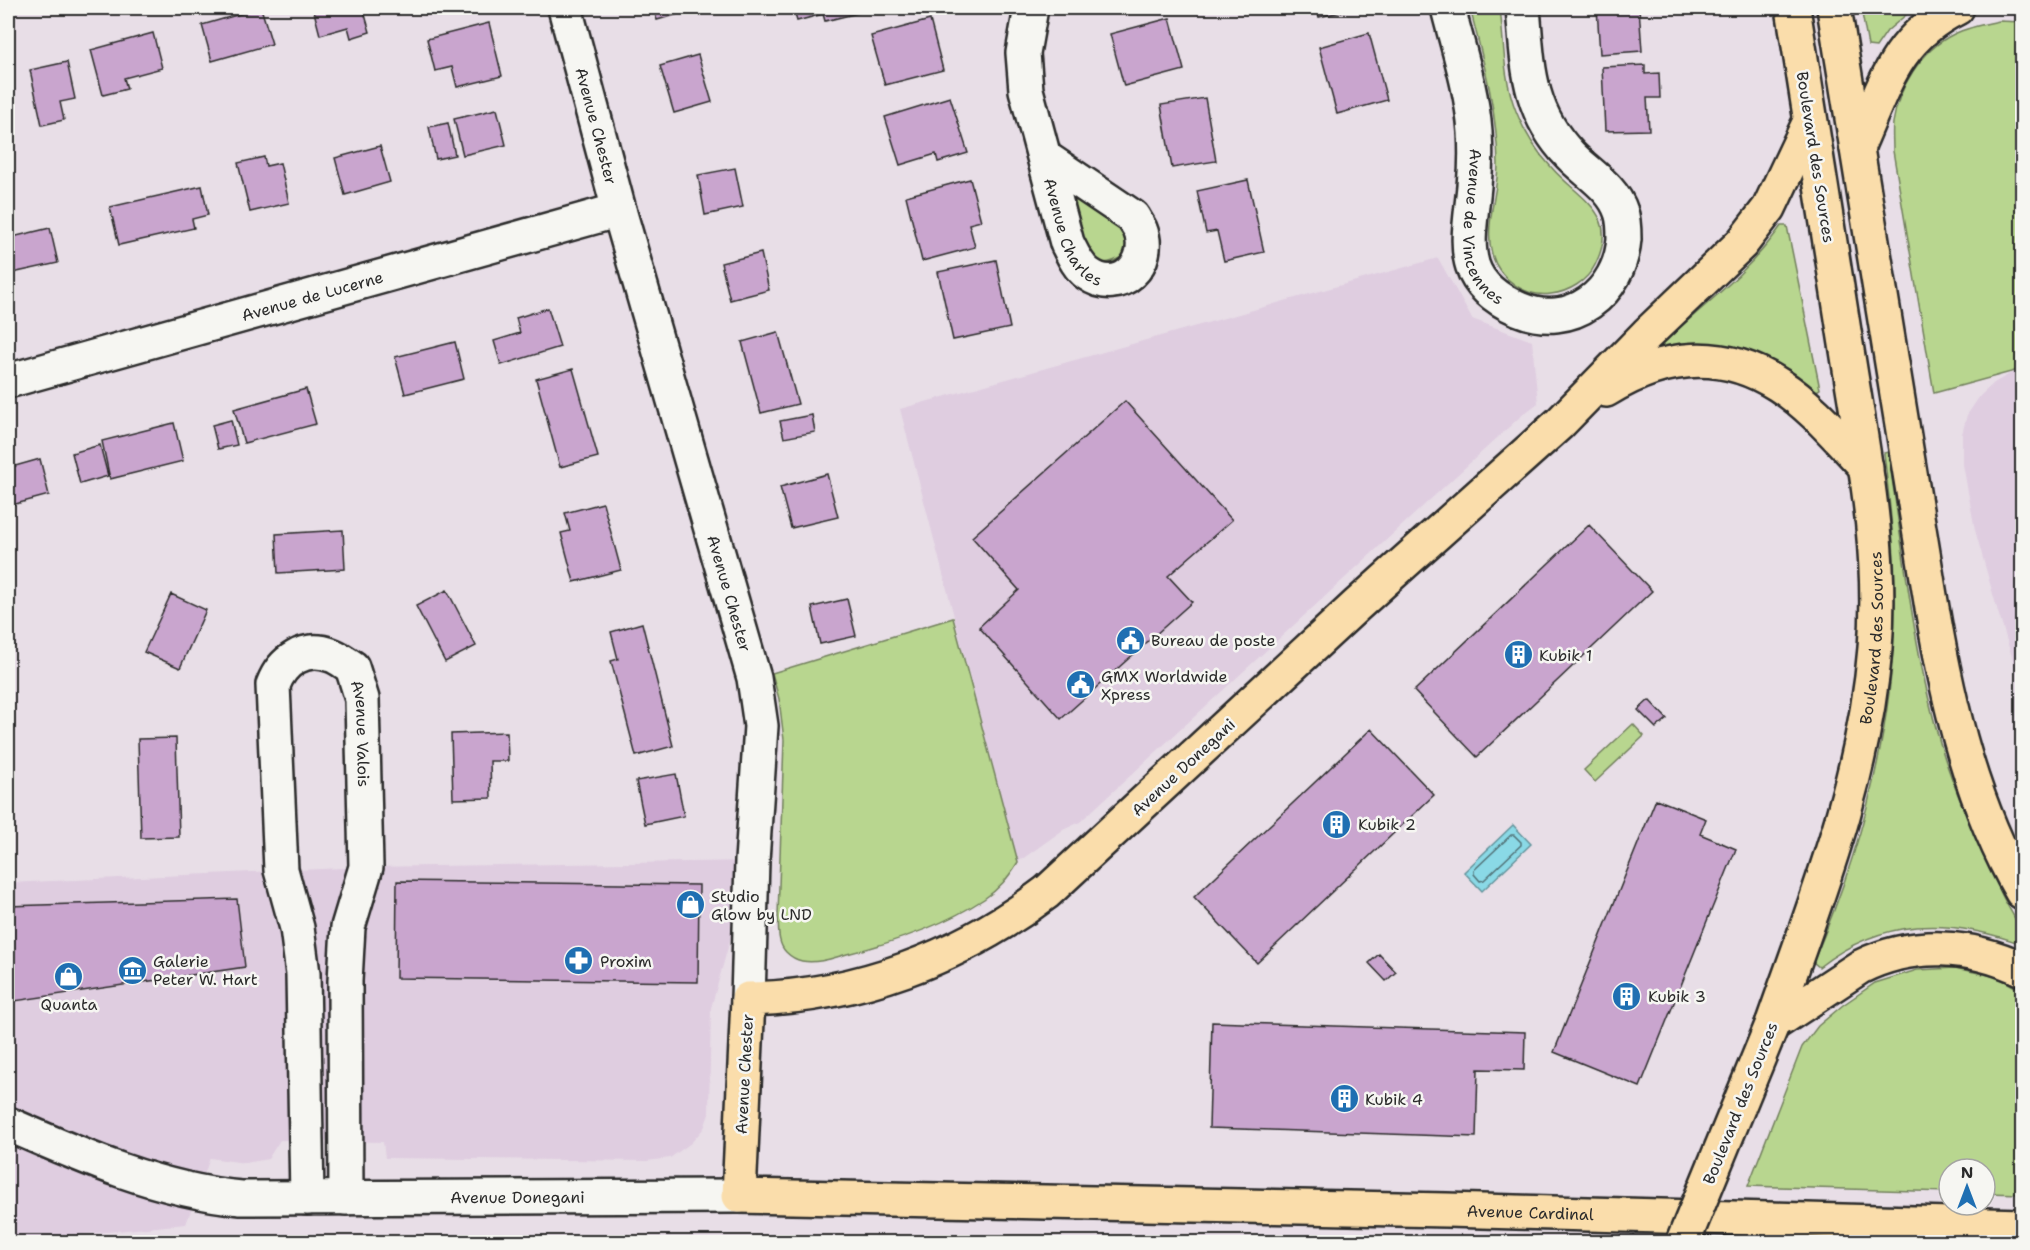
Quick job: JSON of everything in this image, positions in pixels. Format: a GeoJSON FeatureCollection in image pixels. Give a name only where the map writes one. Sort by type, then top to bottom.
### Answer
{"type":"FeatureCollection","features":[{"type":"Feature","properties":{"kind":"main road","name":"Boulevard des Sources"},"geometry":{"type":"LineString","coordinates":[[1683,1242],[1772,1025],[1808,928],[1842,825],[1859,758],[1875,648],[1877,582],[1866,467],[1793,8]]}},
{"type":"Feature","properties":{"kind":"main road"},"geometry":{"type":"LineString","coordinates":[[1834,8],[1932,608],[1949,698],[1967,764],[1987,820],[2022,892]]}},
{"type":"Feature","properties":{"kind":"main road"},"geometry":{"type":"LineString","coordinates":[[1857,148],[1898,57],[1923,28],[1941,15],[1957,8]]}},
{"type":"Feature","properties":{"kind":"main road"},"geometry":{"type":"LineString","coordinates":[[1559,424],[1749,235],[1769,208],[1810,121]]}},
{"type":"Feature","properties":{"kind":"main road"},"geometry":{"type":"LineString","coordinates":[[1559,424],[1593,398],[1641,370],[1667,363],[1718,361],[1761,374],[1780,385],[1804,405],[1866,467]]}},
{"type":"Feature","properties":{"kind":"main road","name":"Avenue Donegani"},"geometry":{"type":"LineString","coordinates":[[748,999],[795,997],[833,991],[878,978],[942,955],[1031,904],[1071,872],[1357,605],[1559,424]]}},
{"type":"Feature","properties":{"kind":"main road"},"geometry":{"type":"LineString","coordinates":[[1772,1025],[1843,977],[1875,960],[1914,949],[1936,948],[1974,953],[2022,969]]}},
{"type":"Feature","properties":{"kind":"main road","name":"Avenue Chester"},"geometry":{"type":"LineString","coordinates":[[739,1196],[748,999]]}},
{"type":"Feature","properties":{"kind":"main road","name":"Avenue Donegani"},"geometry":{"type":"LineString","coordinates":[[739,1196],[1040,1201]]}},
{"type":"Feature","properties":{"kind":"main road","name":"Avenue Cardinal"},"geometry":{"type":"LineString","coordinates":[[1040,1201],[2022,1226]]}},
{"type":"Feature","properties":{"kind":"street","name":"Avenue Chester"},"geometry":{"type":"LineString","coordinates":[[565,8],[619,210],[754,678],[761,726],[752,861],[748,999]]}},
{"type":"Feature","properties":{"kind":"street","name":"Avenue Charles"},"geometry":{"type":"LineString","coordinates":[[1031,8],[1023,53],[1026,90],[1044,157]]}},
{"type":"Feature","properties":{"kind":"street","name":"Avenue de Vincennes"},"geometry":{"type":"LineString","coordinates":[[1448,8],[1475,131],[1474,186],[1468,228],[1471,262],[1478,277],[1490,291],[1502,300],[1538,315],[1555,315],[1572,312],[1588,304],[1613,279],[1623,248],[1624,229],[1621,211],[1614,199],[1602,183],[1571,157],[1543,118],[1532,88],[1523,8]]}},
{"type":"Feature","properties":{"kind":"street","name":"Avenue de Lucerne"},"geometry":{"type":"LineString","coordinates":[[8,381],[619,210]]}},
{"type":"Feature","properties":{"kind":"street","name":"Avenue Valois"},"geometry":{"type":"LineString","coordinates":[[307,1198],[303,974],[297,928],[280,870],[273,685],[277,675],[288,661],[314,651],[331,655],[352,667],[362,699],[366,867],[348,927],[346,949],[344,1127],[346,1198]]}},
{"type":"Feature","properties":{"kind":"street","name":"Avenue Donegani"},"geometry":{"type":"LineString","coordinates":[[8,1124],[68,1150],[164,1185],[218,1196],[346,1198],[739,1196]]}},
{"type":"Feature","properties":{"kind":"shaded area"},"geometry":{"type":"Polygon","coordinates":[[[1438,258],[1472,319],[1532,341],[1538,403],[1521,416],[1080,822],[1063,830],[1018,862],[900,409],[1438,258]]]}},
{"type":"Feature","properties":{"kind":"shaded area"},"geometry":{"type":"Polygon","coordinates":[[[2022,369],[2022,689],[1975,530],[1962,459],[1962,434],[1967,415],[1980,396],[1994,383],[2022,369]]]}},
{"type":"Feature","properties":{"kind":"shaded area"},"geometry":{"type":"Polygon","coordinates":[[[752,861],[711,1008],[709,1114],[704,1128],[691,1143],[670,1158],[647,1161],[385,1158],[383,1142],[280,1140],[268,1159],[245,1163],[210,1158],[186,1224],[8,1242],[8,883],[366,867],[752,861]]]}},
{"type":"Feature","properties":{"kind":"green space"},"geometry":{"type":"Polygon","coordinates":[[[1470,8],[1500,8],[1506,73],[1519,119],[1541,155],[1585,199],[1600,220],[1603,232],[1602,247],[1592,271],[1577,285],[1564,291],[1542,294],[1523,290],[1507,279],[1492,254],[1490,221],[1498,164],[1497,144],[1488,85],[1470,8]]]}},
{"type":"Feature","properties":{"kind":"green space"},"geometry":{"type":"Polygon","coordinates":[[[1861,8],[1914,8],[1887,31],[1876,47],[1868,46],[1861,8]]]}},
{"type":"Feature","properties":{"kind":"green space"},"geometry":{"type":"Polygon","coordinates":[[[1999,21],[2022,22],[2022,369],[1934,393],[1893,151],[1893,123],[1906,84],[1913,71],[1931,50],[1959,32],[1999,21]]]}},
{"type":"Feature","properties":{"kind":"green space"},"geometry":{"type":"Polygon","coordinates":[[[1074,197],[1101,215],[1121,221],[1129,244],[1123,256],[1110,262],[1099,262],[1091,257],[1084,248],[1076,224],[1070,200],[1074,197]]]}},
{"type":"Feature","properties":{"kind":"green space"},"geometry":{"type":"Polygon","coordinates":[[[1781,226],[1787,226],[1820,389],[1815,392],[1780,367],[1744,351],[1705,345],[1662,349],[1661,344],[1755,259],[1781,226]]]}},
{"type":"Feature","properties":{"kind":"green space"},"geometry":{"type":"Polygon","coordinates":[[[1888,452],[1917,644],[1944,756],[1971,826],[2002,895],[2018,924],[2022,944],[1995,935],[1968,930],[1917,927],[1892,931],[1867,939],[1819,967],[1813,962],[1831,919],[1860,833],[1872,789],[1888,699],[1893,654],[1895,569],[1884,453],[1888,452]]]}},
{"type":"Feature","properties":{"kind":"green space"},"geometry":{"type":"Polygon","coordinates":[[[953,618],[1018,862],[1003,883],[989,895],[968,909],[935,925],[883,944],[831,959],[813,962],[796,959],[783,948],[779,935],[784,740],[779,699],[772,673],[953,618]]]}},
{"type":"Feature","properties":{"kind":"green space"},"geometry":{"type":"Polygon","coordinates":[[[1633,724],[1644,736],[1595,782],[1584,770],[1633,724]]]}},
{"type":"Feature","properties":{"kind":"green space"},"geometry":{"type":"Polygon","coordinates":[[[1955,968],[1998,977],[2022,991],[2022,1194],[1997,1193],[1997,1157],[1937,1157],[1937,1192],[1748,1186],[1802,1047],[1818,1026],[1875,983],[1917,970],[1955,968]]]}},
{"type":"Feature","properties":{"kind":"water"},"geometry":{"type":"Polygon","coordinates":[[[1513,825],[1531,844],[1482,891],[1464,872],[1513,825]]]}},
{"type":"Feature","properties":{"kind":"building"},"geometry":{"type":"Polygon","coordinates":[[[261,8],[272,44],[212,61],[202,25],[261,8]]]}},
{"type":"Feature","properties":{"kind":"building"},"geometry":{"type":"Polygon","coordinates":[[[313,8],[363,8],[370,32],[351,38],[348,27],[320,35],[313,8]]]}},
{"type":"Feature","properties":{"kind":"building"},"geometry":{"type":"Polygon","coordinates":[[[653,8],[692,8],[693,10],[657,20],[653,8]]]}},
{"type":"Feature","properties":{"kind":"building"},"geometry":{"type":"Polygon","coordinates":[[[793,8],[856,8],[858,13],[825,21],[823,14],[797,21],[793,8]]]}},
{"type":"Feature","properties":{"kind":"building"},"geometry":{"type":"Polygon","coordinates":[[[1316,8],[1357,8],[1319,17],[1316,8]]]}},
{"type":"Feature","properties":{"kind":"building"},"geometry":{"type":"Polygon","coordinates":[[[1597,8],[1639,8],[1642,51],[1600,54],[1597,8]]]}},
{"type":"Feature","properties":{"kind":"building"},"geometry":{"type":"Polygon","coordinates":[[[1170,18],[1184,70],[1124,86],[1110,34],[1170,18]]]}},
{"type":"Feature","properties":{"kind":"building"},"geometry":{"type":"Polygon","coordinates":[[[930,20],[943,70],[885,85],[871,36],[930,20]]]}},
{"type":"Feature","properties":{"kind":"building"},"geometry":{"type":"Polygon","coordinates":[[[489,23],[502,76],[457,87],[452,67],[435,71],[427,39],[489,23]]]}},
{"type":"Feature","properties":{"kind":"building"},"geometry":{"type":"Polygon","coordinates":[[[153,33],[162,68],[124,78],[127,89],[103,95],[91,50],[153,33]]]}},
{"type":"Feature","properties":{"kind":"building"},"geometry":{"type":"Polygon","coordinates":[[[1369,33],[1387,100],[1337,114],[1319,47],[1369,33]]]}},
{"type":"Feature","properties":{"kind":"building"},"geometry":{"type":"Polygon","coordinates":[[[698,55],[712,102],[674,113],[660,66],[698,55]]]}},
{"type":"Feature","properties":{"kind":"building"},"geometry":{"type":"Polygon","coordinates":[[[67,62],[75,99],[60,102],[64,120],[42,125],[30,70],[67,62]]]}},
{"type":"Feature","properties":{"kind":"building"},"geometry":{"type":"Polygon","coordinates":[[[1645,65],[1645,74],[1659,73],[1660,98],[1647,98],[1649,130],[1605,131],[1602,67],[1645,65]]]}},
{"type":"Feature","properties":{"kind":"building"},"geometry":{"type":"Polygon","coordinates":[[[950,97],[968,153],[938,162],[936,154],[900,165],[885,117],[950,97]]]}},
{"type":"Feature","properties":{"kind":"building"},"geometry":{"type":"Polygon","coordinates":[[[1205,98],[1216,161],[1172,168],[1161,105],[1205,98]]]}},
{"type":"Feature","properties":{"kind":"building"},"geometry":{"type":"Polygon","coordinates":[[[497,109],[506,145],[463,155],[454,119],[497,109]]]}},
{"type":"Feature","properties":{"kind":"building"},"geometry":{"type":"Polygon","coordinates":[[[448,123],[455,155],[436,159],[429,127],[448,123]]]}},
{"type":"Feature","properties":{"kind":"building"},"geometry":{"type":"Polygon","coordinates":[[[380,146],[390,182],[345,195],[335,158],[380,146]]]}},
{"type":"Feature","properties":{"kind":"building"},"geometry":{"type":"Polygon","coordinates":[[[264,157],[266,166],[280,163],[289,203],[250,212],[238,163],[264,157]]]}},
{"type":"Feature","properties":{"kind":"building"},"geometry":{"type":"Polygon","coordinates":[[[735,168],[743,207],[705,215],[698,175],[735,168]]]}},
{"type":"Feature","properties":{"kind":"building"},"geometry":{"type":"Polygon","coordinates":[[[970,179],[981,221],[969,224],[975,247],[922,261],[906,196],[970,179]]]}},
{"type":"Feature","properties":{"kind":"building"},"geometry":{"type":"Polygon","coordinates":[[[1248,180],[1264,252],[1224,261],[1217,231],[1206,233],[1197,191],[1248,180]]]}},
{"type":"Feature","properties":{"kind":"building"},"geometry":{"type":"Polygon","coordinates":[[[202,186],[208,215],[192,219],[194,228],[119,245],[110,207],[202,186]]]}},
{"type":"Feature","properties":{"kind":"building"},"geometry":{"type":"Polygon","coordinates":[[[50,228],[58,263],[8,274],[8,238],[50,228]]]}},
{"type":"Feature","properties":{"kind":"building"},"geometry":{"type":"Polygon","coordinates":[[[761,253],[769,290],[730,300],[721,263],[761,253]]]}},
{"type":"Feature","properties":{"kind":"building"},"geometry":{"type":"Polygon","coordinates":[[[996,260],[1010,328],[953,340],[938,272],[996,260]]]}},
{"type":"Feature","properties":{"kind":"building"},"geometry":{"type":"Polygon","coordinates":[[[548,308],[560,347],[501,365],[494,341],[520,333],[516,318],[548,308]]]}},
{"type":"Feature","properties":{"kind":"building"},"geometry":{"type":"Polygon","coordinates":[[[778,332],[798,404],[761,413],[742,342],[778,332]]]}},
{"type":"Feature","properties":{"kind":"building"},"geometry":{"type":"Polygon","coordinates":[[[455,342],[464,379],[405,394],[395,357],[455,342]]]}},
{"type":"Feature","properties":{"kind":"building"},"geometry":{"type":"Polygon","coordinates":[[[573,369],[598,457],[560,467],[536,379],[573,369]]]}},
{"type":"Feature","properties":{"kind":"building"},"geometry":{"type":"Polygon","coordinates":[[[306,389],[316,424],[244,443],[234,409],[306,389]]]}},
{"type":"Feature","properties":{"kind":"building"},"geometry":{"type":"Polygon","coordinates":[[[1125,401],[1232,520],[1168,576],[1192,602],[1061,719],[979,627],[1019,590],[972,537],[1125,401]]]}},
{"type":"Feature","properties":{"kind":"building"},"geometry":{"type":"Polygon","coordinates":[[[812,415],[815,432],[784,438],[780,421],[812,415]]]}},
{"type":"Feature","properties":{"kind":"building"},"geometry":{"type":"Polygon","coordinates":[[[231,420],[237,445],[218,449],[212,425],[231,420]]]}},
{"type":"Feature","properties":{"kind":"building"},"geometry":{"type":"Polygon","coordinates":[[[174,423],[183,461],[110,479],[102,441],[174,423]]]}},
{"type":"Feature","properties":{"kind":"building"},"geometry":{"type":"Polygon","coordinates":[[[100,445],[108,476],[80,484],[72,453],[100,445]]]}},
{"type":"Feature","properties":{"kind":"building"},"geometry":{"type":"Polygon","coordinates":[[[40,459],[49,495],[8,506],[8,468],[40,459]]]}},
{"type":"Feature","properties":{"kind":"building"},"geometry":{"type":"Polygon","coordinates":[[[827,474],[838,517],[791,528],[780,487],[827,474]]]}},
{"type":"Feature","properties":{"kind":"building"},"geometry":{"type":"Polygon","coordinates":[[[603,503],[621,570],[574,582],[561,533],[570,531],[565,513],[603,503]]]}},
{"type":"Feature","properties":{"kind":"building","name":"Kubik 1"},"geometry":{"type":"Polygon","coordinates":[[[1589,525],[1652,591],[1477,757],[1414,691],[1589,525]]]}},
{"type":"Feature","properties":{"kind":"building"},"geometry":{"type":"Polygon","coordinates":[[[343,530],[345,569],[278,573],[276,534],[343,530]]]}},
{"type":"Feature","properties":{"kind":"building"},"geometry":{"type":"Polygon","coordinates":[[[447,590],[476,646],[445,662],[416,606],[447,590]]]}},
{"type":"Feature","properties":{"kind":"building"},"geometry":{"type":"Polygon","coordinates":[[[171,594],[206,610],[180,668],[144,652],[171,594]]]}},
{"type":"Feature","properties":{"kind":"building"},"geometry":{"type":"Polygon","coordinates":[[[847,599],[856,636],[820,644],[812,607],[847,599]]]}},
{"type":"Feature","properties":{"kind":"building"},"geometry":{"type":"Polygon","coordinates":[[[642,623],[673,746],[636,756],[611,661],[618,659],[611,632],[642,623]]]}},
{"type":"Feature","properties":{"kind":"building"},"geometry":{"type":"Polygon","coordinates":[[[1649,700],[1667,719],[1656,728],[1638,710],[1649,700]]]}},
{"type":"Feature","properties":{"kind":"building","name":"Kubik 2"},"geometry":{"type":"Polygon","coordinates":[[[1371,729],[1434,795],[1257,963],[1194,897],[1371,729]]]}},
{"type":"Feature","properties":{"kind":"building"},"geometry":{"type":"Polygon","coordinates":[[[507,732],[508,761],[490,761],[491,798],[453,799],[451,734],[507,732]]]}},
{"type":"Feature","properties":{"kind":"building"},"geometry":{"type":"Polygon","coordinates":[[[176,738],[179,837],[141,838],[138,739],[176,738]]]}},
{"type":"Feature","properties":{"kind":"building"},"geometry":{"type":"Polygon","coordinates":[[[676,774],[684,816],[645,824],[636,781],[676,774]]]}},
{"type":"Feature","properties":{"kind":"building","name":"Kubik 3"},"geometry":{"type":"Polygon","coordinates":[[[1656,799],[1706,819],[1700,834],[1736,849],[1640,1087],[1554,1052],[1656,799]]]}},
{"type":"Feature","properties":{"kind":"building"},"geometry":{"type":"Polygon","coordinates":[[[397,881],[699,885],[698,982],[396,978],[397,881]]]}},
{"type":"Feature","properties":{"kind":"building"},"geometry":{"type":"Polygon","coordinates":[[[237,899],[245,967],[8,1002],[8,906],[237,899]]]}},
{"type":"Feature","properties":{"kind":"building"},"geometry":{"type":"Polygon","coordinates":[[[1379,954],[1396,972],[1386,981],[1369,963],[1379,954]]]}},
{"type":"Feature","properties":{"kind":"building","name":"Kubik 4"},"geometry":{"type":"Polygon","coordinates":[[[1212,1022],[1525,1032],[1524,1070],[1478,1069],[1476,1137],[1209,1128],[1212,1022]]]}},
{"type":"Feature","properties":{"kind":"place","name":"Bureau de poste"},"geometry":{"type":"Point","coordinates":[1130,640]}},
{"type":"Feature","properties":{"kind":"place","name":"Kubik 1"},"geometry":{"type":"Point","coordinates":[1518,655]}},
{"type":"Feature","properties":{"kind":"place","name":"GMX Worldwide Xpress"},"geometry":{"type":"Point","coordinates":[1080,685]}},
{"type":"Feature","properties":{"kind":"place","name":"Kubik 2"},"geometry":{"type":"Point","coordinates":[1337,824]}},
{"type":"Feature","properties":{"kind":"place","name":"Studio Glow by LND"},"geometry":{"type":"Point","coordinates":[690,905]}},
{"type":"Feature","properties":{"kind":"place","name":"Proxim"},"geometry":{"type":"Point","coordinates":[579,961]}},
{"type":"Feature","properties":{"kind":"place","name":"Galerie Peter W. Hart"},"geometry":{"type":"Point","coordinates":[132,970]}},
{"type":"Feature","properties":{"kind":"place","name":"Quanta"},"geometry":{"type":"Point","coordinates":[69,976]}},
{"type":"Feature","properties":{"kind":"place","name":"Kubik 3"},"geometry":{"type":"Point","coordinates":[1627,996]}},
{"type":"Feature","properties":{"kind":"place","name":"Kubik 4"},"geometry":{"type":"Point","coordinates":[1344,1099]}}]}
